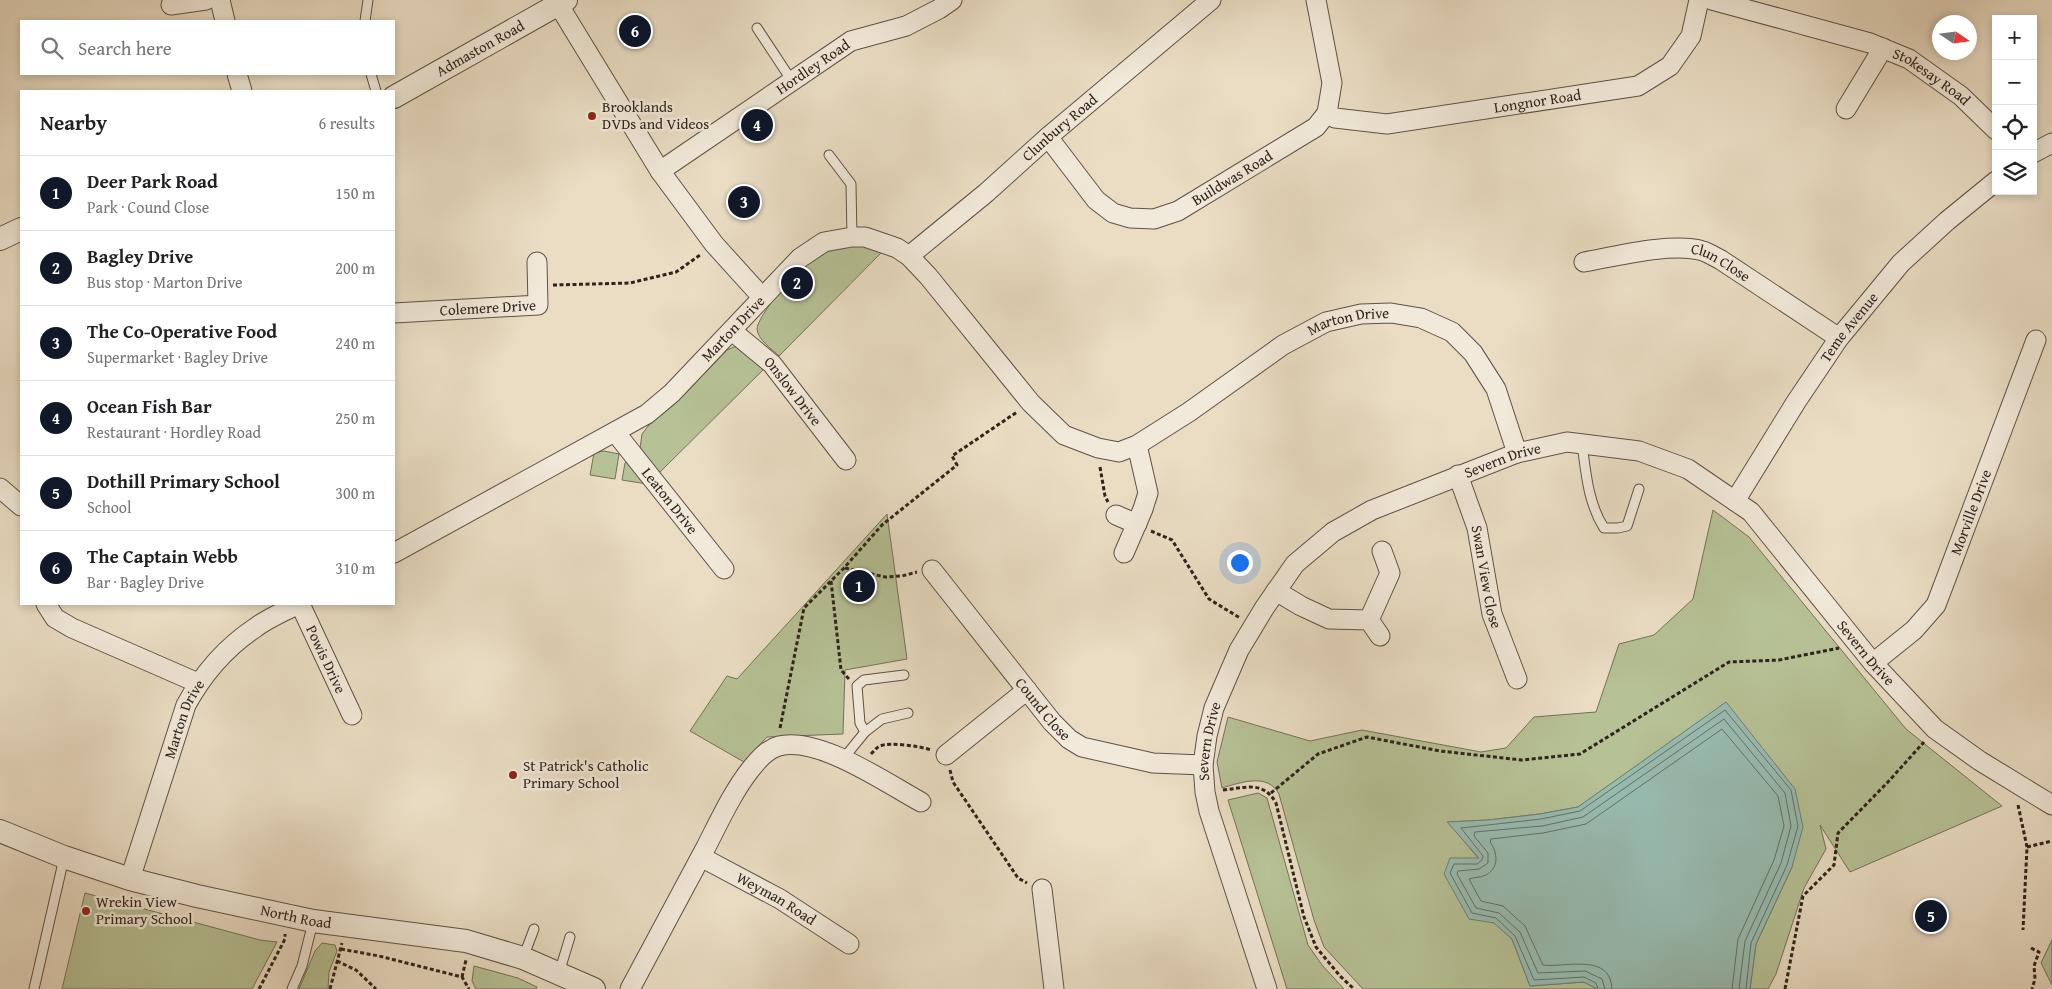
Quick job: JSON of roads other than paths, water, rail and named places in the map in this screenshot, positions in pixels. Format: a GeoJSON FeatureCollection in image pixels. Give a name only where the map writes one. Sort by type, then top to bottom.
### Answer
{"type":"FeatureCollection","features":[{"type":"Feature","properties":{"kind":"street"},"geometry":{"type":"LineString","coordinates":[[171,4],[206,0]]}},
{"type":"Feature","properties":{"kind":"street"},"geometry":{"type":"LineString","coordinates":[[220,0],[225,20]]}},
{"type":"Feature","properties":{"kind":"street","name":"Hordley Road"},"geometry":{"type":"LineString","coordinates":[[660,171],[851,41],[906,26],[952,0]]}},
{"type":"Feature","properties":{"kind":"street","name":"Clunbury Road"},"geometry":{"type":"LineString","coordinates":[[908,256],[986,193],[1048,137],[1211,0]]}},
{"type":"Feature","properties":{"kind":"street"},"geometry":{"type":"LineString","coordinates":[[1316,0],[1332,84],[1327,113]]}},
{"type":"Feature","properties":{"kind":"street","name":"Longnor Road"},"geometry":{"type":"LineString","coordinates":[[1327,113],[1335,118],[1387,124],[1638,86],[1670,66],[1691,36],[1699,0]]}},
{"type":"Feature","properties":{"kind":"street","name":"Stokesay Road"},"geometry":{"type":"LineString","coordinates":[[1712,0],[1870,43],[1909,59],[1961,96],[1992,126]]}},
{"type":"Feature","properties":{"kind":"street"},"geometry":{"type":"LineString","coordinates":[[562,2],[660,171],[714,244],[762,297]]}},
{"type":"Feature","properties":{"kind":"street","name":"Admaston Road"},"geometry":{"type":"LineString","coordinates":[[395,97],[562,2]]}},
{"type":"Feature","properties":{"kind":"street","name":"Stokesay Road"},"geometry":{"type":"LineString","coordinates":[[1846,110],[1883,48]]}},
{"type":"Feature","properties":{"kind":"street"},"geometry":{"type":"LineString","coordinates":[[237,75],[242,90]]}},
{"type":"Feature","properties":{"kind":"street","name":"Buildwas Road"},"geometry":{"type":"LineString","coordinates":[[1048,137],[1096,200],[1113,213],[1130,218],[1154,219],[1178,210],[1308,132],[1316,127],[1327,113]]}},
{"type":"Feature","properties":{"kind":"street"},"geometry":{"type":"LineString","coordinates":[[2037,151],[2052,142]]}},
{"type":"Feature","properties":{"kind":"street","name":"Teme Avenue"},"geometry":{"type":"LineString","coordinates":[[1735,501],[1796,402],[1839,338],[1901,263],[1992,183]]}},
{"type":"Feature","properties":{"kind":"street"},"geometry":{"type":"LineString","coordinates":[[0,239],[20,229]]}},
{"type":"Feature","properties":{"kind":"street","name":"Marton Drive"},"geometry":{"type":"LineString","coordinates":[[395,552],[648,414],[672,393],[800,258],[824,242],[852,237],[865,237],[878,241],[896,248],[908,256],[928,276],[1031,403],[1064,434],[1098,448],[1119,452],[1137,445],[1189,412],[1283,345],[1326,322],[1361,314],[1391,313],[1421,318],[1452,332],[1473,353],[1496,389],[1517,453]]}},
{"type":"Feature","properties":{"kind":"street","name":"Clun Close"},"geometry":{"type":"LineString","coordinates":[[1584,262],[1653,250],[1685,249],[1703,251],[1721,260],[1839,338]]}},
{"type":"Feature","properties":{"kind":"street","name":"Colemere Drive"},"geometry":{"type":"LineString","coordinates":[[395,313],[538,305],[537,262]]}},
{"type":"Feature","properties":{"kind":"street","name":"Onslow Drive"},"geometry":{"type":"LineString","coordinates":[[732,331],[772,364],[846,460]]}},
{"type":"Feature","properties":{"kind":"street","name":"Morville Drive"},"geometry":{"type":"LineString","coordinates":[[1873,663],[1914,630],[1936,605],[2036,340]]}},
{"type":"Feature","properties":{"kind":"street","name":"Leaton Drive"},"geometry":{"type":"LineString","coordinates":[[615,432],[724,569]]}},
{"type":"Feature","properties":{"kind":"street","name":"Severn Drive"},"geometry":{"type":"LineString","coordinates":[[1267,989],[1209,811],[1202,765],[1214,708],[1239,650],[1295,564],[1334,532],[1372,510],[1517,453],[1567,442],[1639,450],[1688,468],[1751,512],[1873,663],[1935,728],[1980,762],[2052,805]]}},
{"type":"Feature","properties":{"kind":"street"},"geometry":{"type":"LineString","coordinates":[[1124,553],[1148,493],[1137,445]]}},
{"type":"Feature","properties":{"kind":"street","name":"Swan View Close"},"geometry":{"type":"LineString","coordinates":[[1458,475],[1477,528],[1492,614],[1517,679]]}},
{"type":"Feature","properties":{"kind":"street"},"geometry":{"type":"LineString","coordinates":[[0,488],[20,505]]}},
{"type":"Feature","properties":{"kind":"street"},"geometry":{"type":"LineString","coordinates":[[1116,515],[1137,524]]}},
{"type":"Feature","properties":{"kind":"street"},"geometry":{"type":"LineString","coordinates":[[1369,620],[1390,573],[1382,551]]}},
{"type":"Feature","properties":{"kind":"street","name":"Cound Close"},"geometry":{"type":"LineString","coordinates":[[932,570],[1068,739],[1082,747],[1154,763],[1202,765]]}},
{"type":"Feature","properties":{"kind":"street"},"geometry":{"type":"LineString","coordinates":[[1276,591],[1301,606],[1329,619],[1369,620]]}},
{"type":"Feature","properties":{"kind":"street"},"geometry":{"type":"LineString","coordinates":[[47,605],[55,618],[72,628],[198,683]]}},
{"type":"Feature","properties":{"kind":"street","name":"Marton Drive"},"geometry":{"type":"LineString","coordinates":[[130,879],[186,705],[198,683],[225,652],[256,627],[297,605]]}},
{"type":"Feature","properties":{"kind":"street","name":"Powis Drive"},"geometry":{"type":"LineString","coordinates":[[299,605],[352,715]]}},
{"type":"Feature","properties":{"kind":"street"},"geometry":{"type":"LineString","coordinates":[[1369,620],[1380,636]]}},
{"type":"Feature","properties":{"kind":"street"},"geometry":{"type":"LineString","coordinates":[[946,756],[1027,690]]}},
{"type":"Feature","properties":{"kind":"street"},"geometry":{"type":"LineString","coordinates":[[630,989],[749,770],[765,753],[778,746],[804,746],[820,750],[843,759],[921,802]]}},
{"type":"Feature","properties":{"kind":"street","name":"North Road"},"geometry":{"type":"LineString","coordinates":[[0,831],[64,857],[130,879],[286,916],[466,941],[523,958],[567,981],[594,989]]}},
{"type":"Feature","properties":{"kind":"street","name":"Weyman Road"},"geometry":{"type":"LineString","coordinates":[[701,857],[780,898],[849,944]]}},
{"type":"Feature","properties":{"kind":"street"},"geometry":{"type":"LineString","coordinates":[[1042,890],[1054,989]]}},
{"type":"Feature","properties":{"kind":"lane"},"geometry":{"type":"LineString","coordinates":[[365,20],[368,0]]}},
{"type":"Feature","properties":{"kind":"lane"},"geometry":{"type":"LineString","coordinates":[[757,28],[792,82]]}},
{"type":"Feature","properties":{"kind":"lane"},"geometry":{"type":"LineString","coordinates":[[371,75],[376,90]]}},
{"type":"Feature","properties":{"kind":"lane"},"geometry":{"type":"LineString","coordinates":[[830,155],[851,184],[852,237]]}},
{"type":"Feature","properties":{"kind":"lane"},"geometry":{"type":"LineString","coordinates":[[1582,444],[1586,476],[1595,513],[1604,528],[1627,526],[1639,489]]}},
{"type":"Feature","properties":{"kind":"lane"},"geometry":{"type":"LineString","coordinates":[[865,732],[860,723],[857,686],[864,680],[904,675]]}},
{"type":"Feature","properties":{"kind":"lane"},"geometry":{"type":"LineString","coordinates":[[843,759],[865,732],[882,719],[908,713]]}},
{"type":"Feature","properties":{"kind":"lane"},"geometry":{"type":"LineString","coordinates":[[34,989],[64,857]]}},
{"type":"Feature","properties":{"kind":"lane"},"geometry":{"type":"LineString","coordinates":[[292,989],[302,966],[313,921]]}},
{"type":"Feature","properties":{"kind":"lane"},"geometry":{"type":"LineString","coordinates":[[523,958],[534,929]]}},
{"type":"Feature","properties":{"kind":"lane"},"geometry":{"type":"LineString","coordinates":[[567,981],[570,937]]}},
{"type":"Feature","properties":{"kind":"water"},"geometry":{"type":"Polygon","coordinates":[[[1726,702],[1795,789],[1803,827],[1792,867],[1756,944],[1750,989],[1597,989],[1584,982],[1530,986],[1512,939],[1494,923],[1469,919],[1444,874],[1450,858],[1479,858],[1447,822],[1488,820],[1578,807],[1726,702]]]}},
{"type":"Feature","properties":{"kind":"place","name":"The Captain Webb"},"geometry":{"type":"Point","coordinates":[635,31]}},
{"type":"Feature","properties":{"kind":"place","name":"Brooklands DVDs and Videos"},"geometry":{"type":"Point","coordinates":[592,116]}},
{"type":"Feature","properties":{"kind":"place","name":"Ocean Fish Bar"},"geometry":{"type":"Point","coordinates":[757,125]}},
{"type":"Feature","properties":{"kind":"place","name":"The Co-Operative Food"},"geometry":{"type":"Point","coordinates":[744,202]}},
{"type":"Feature","properties":{"kind":"place","name":"Bagley Drive"},"geometry":{"type":"Point","coordinates":[797,283]}},
{"type":"Feature","properties":{"kind":"place","name":"Deer Park Road"},"geometry":{"type":"Point","coordinates":[859,586]}},
{"type":"Feature","properties":{"kind":"place","name":"St Patrick's Catholic Primary School"},"geometry":{"type":"Point","coordinates":[513,775]}},
{"type":"Feature","properties":{"kind":"place","name":"Wrekin View Primary School"},"geometry":{"type":"Point","coordinates":[86,911]}},
{"type":"Feature","properties":{"kind":"place","name":"Dothill Primary School"},"geometry":{"type":"Point","coordinates":[1931,916]}}]}
